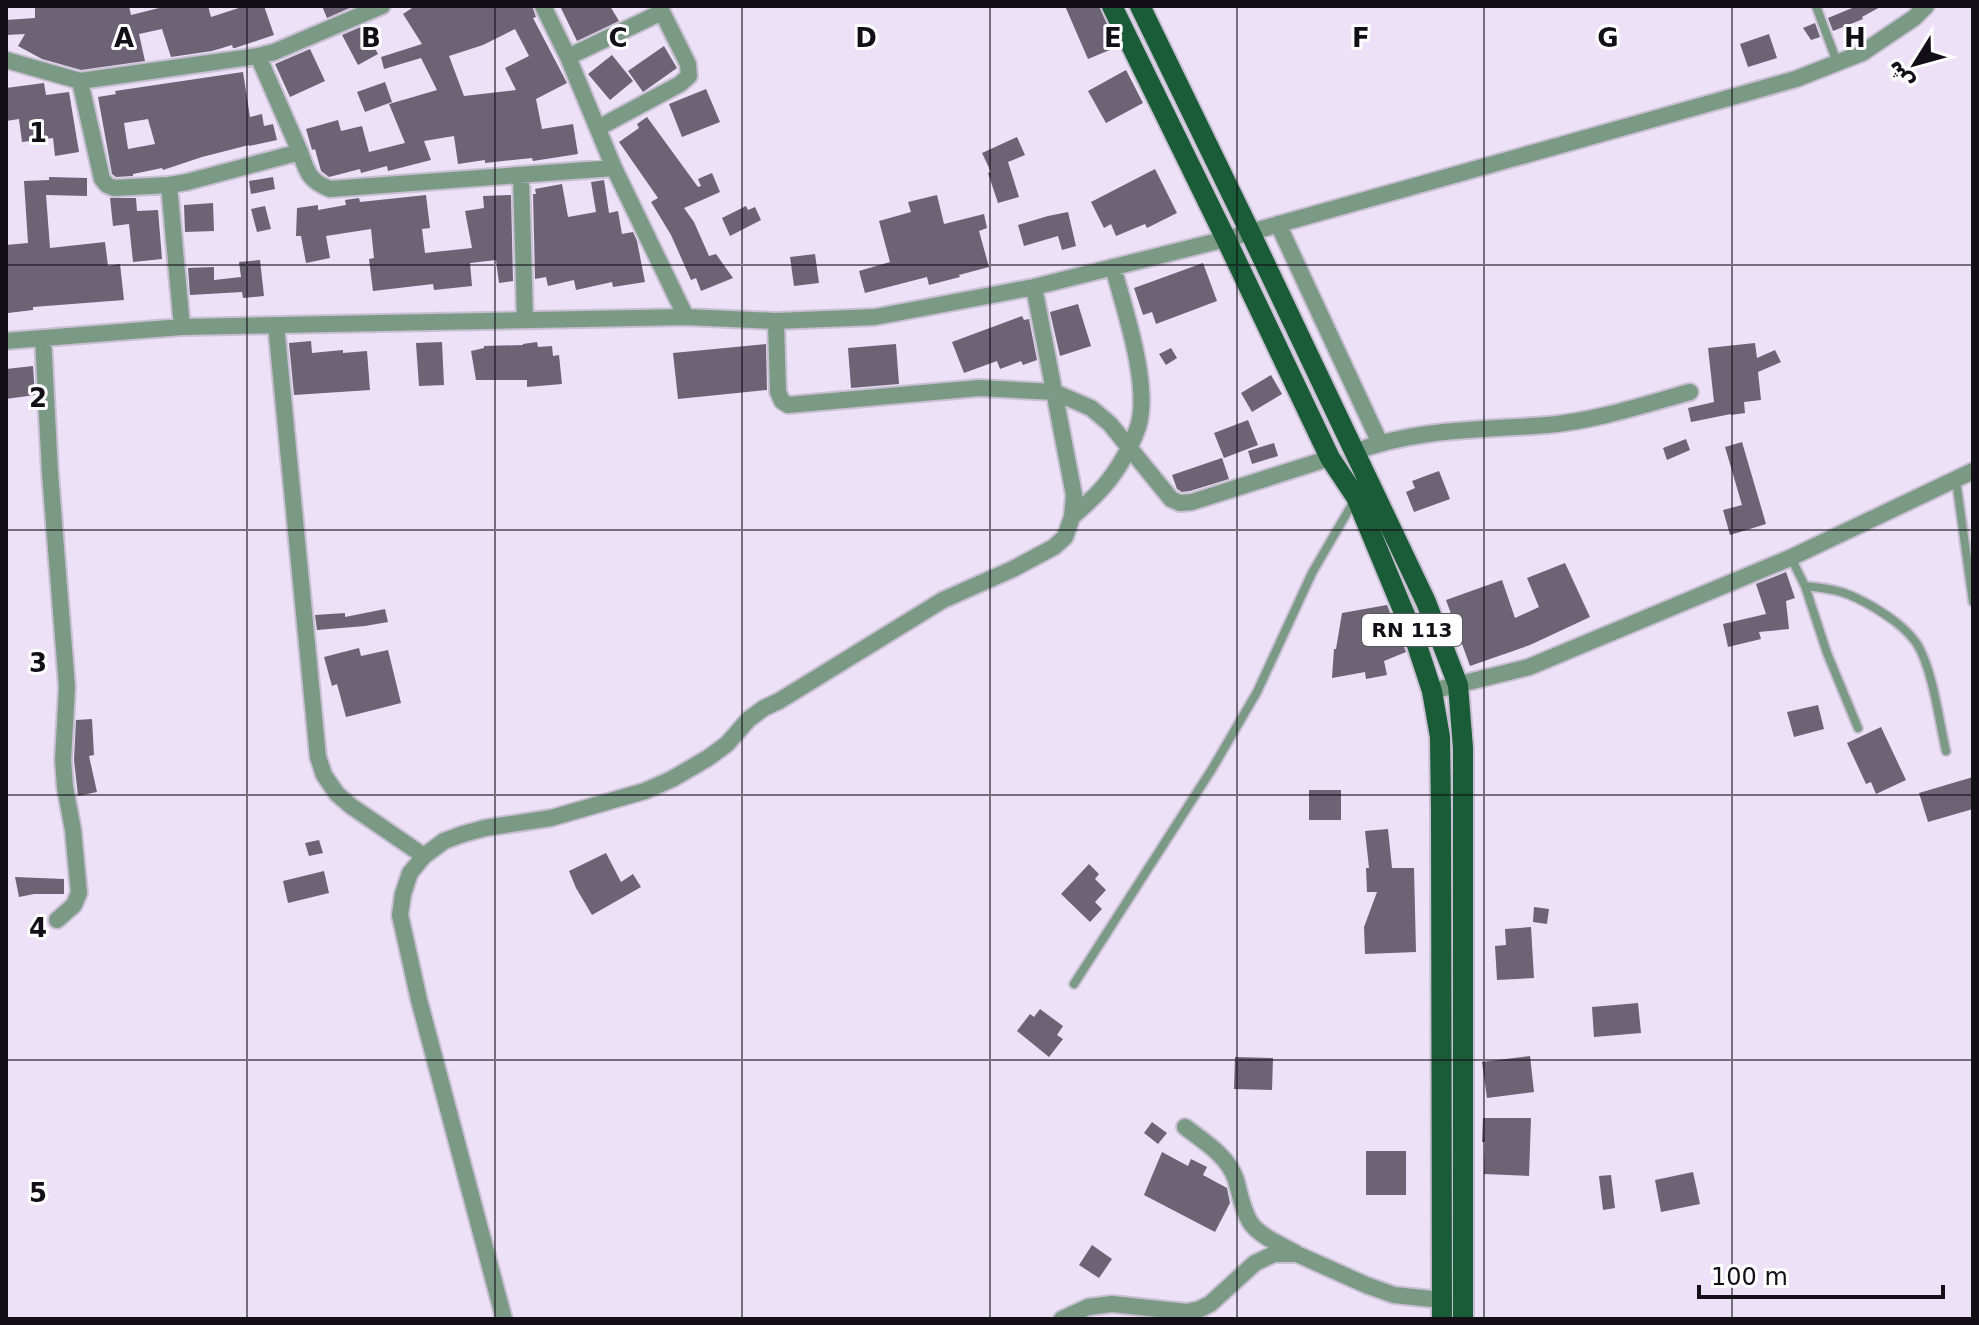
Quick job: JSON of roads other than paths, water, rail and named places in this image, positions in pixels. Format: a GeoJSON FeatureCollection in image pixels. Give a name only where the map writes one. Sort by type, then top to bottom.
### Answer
{"type":"FeatureCollection","features":[{"type":"Feature","properties":{"kind":"main road","name":"RN 113"},"geometry":{"type":"LineString","coordinates":[[1112,6],[1330,458],[1356,497],[1415,639],[1432,691],[1440,737],[1441,794],[1442,1310]]}},
{"type":"Feature","properties":{"kind":"main road","name":"RN 113"},"geometry":{"type":"LineString","coordinates":[[1140,6],[1426,602],[1458,685],[1463,748],[1463,1319]]}},
{"type":"Feature","properties":{"kind":"street"},"geometry":{"type":"LineString","coordinates":[[6,60],[80,81],[258,56],[274,52],[361,10],[382,6]]}},
{"type":"Feature","properties":{"kind":"street"},"geometry":{"type":"LineString","coordinates":[[543,6],[568,57],[614,168],[686,317]]}},
{"type":"Feature","properties":{"kind":"street"},"geometry":{"type":"LineString","coordinates":[[6,341],[182,327],[686,317],[776,321],[875,317],[1034,287],[1226,239],[1796,79],[1862,53],[1914,18],[1926,6]]}},
{"type":"Feature","properties":{"kind":"street"},"geometry":{"type":"LineString","coordinates":[[568,57],[660,9],[688,64],[689,76],[680,84],[598,128]]}},
{"type":"Feature","properties":{"kind":"street"},"geometry":{"type":"LineString","coordinates":[[258,56],[308,175],[330,189],[614,168]]}},
{"type":"Feature","properties":{"kind":"street"},"geometry":{"type":"LineString","coordinates":[[80,81],[102,179],[114,188],[187,182],[300,152]]}},
{"type":"Feature","properties":{"kind":"street"},"geometry":{"type":"LineString","coordinates":[[521,175],[525,320]]}},
{"type":"Feature","properties":{"kind":"street"},"geometry":{"type":"LineString","coordinates":[[169,185],[182,327]]}},
{"type":"Feature","properties":{"kind":"street"},"geometry":{"type":"LineString","coordinates":[[1278,224],[1380,443]]}},
{"type":"Feature","properties":{"kind":"street"},"geometry":{"type":"LineString","coordinates":[[1072,517],[1104,486],[1139,425],[1141,400],[1136,352],[1113,267]]}},
{"type":"Feature","properties":{"kind":"street"},"geometry":{"type":"LineString","coordinates":[[504,1319],[419,1000],[400,915],[410,873],[424,856],[444,841],[463,834],[551,818],[645,791],[672,779],[718,751],[764,708],[943,600],[1013,569],[1054,547],[1065,537],[1072,517],[1074,495],[1034,287]]}},
{"type":"Feature","properties":{"kind":"street"},"geometry":{"type":"LineString","coordinates":[[776,321],[778,392],[788,405],[979,388],[1054,392],[1091,408],[1110,424],[1171,499],[1180,503],[1192,502],[1330,458]]}},
{"type":"Feature","properties":{"kind":"street"},"geometry":{"type":"LineString","coordinates":[[276,325],[318,757],[324,775],[337,794],[424,856]]}},
{"type":"Feature","properties":{"kind":"street"},"geometry":{"type":"LineString","coordinates":[[43,338],[67,687],[63,760],[79,893],[74,905],[57,920]]}},
{"type":"Feature","properties":{"kind":"street"},"geometry":{"type":"LineString","coordinates":[[1354,452],[1417,435],[1471,428],[1549,425],[1590,418],[1690,392]]}},
{"type":"Feature","properties":{"kind":"street"},"geometry":{"type":"LineString","coordinates":[[1432,691],[1529,667],[1790,558],[1973,471]]}},
{"type":"Feature","properties":{"kind":"street"},"geometry":{"type":"LineString","coordinates":[[1185,1127],[1219,1153],[1229,1166],[1242,1204],[1256,1230],[1297,1254],[1366,1285],[1442,1310]]}},
{"type":"Feature","properties":{"kind":"street"},"geometry":{"type":"LineString","coordinates":[[1062,1319],[1088,1307],[1112,1304],[1187,1312],[1200,1309],[1210,1304],[1255,1263],[1274,1254],[1297,1254]]}},
{"type":"Feature","properties":{"kind":"lane"},"geometry":{"type":"LineString","coordinates":[[1816,6],[1838,63]]}},
{"type":"Feature","properties":{"kind":"lane"},"geometry":{"type":"LineString","coordinates":[[1956,479],[1973,602]]}},
{"type":"Feature","properties":{"kind":"lane"},"geometry":{"type":"LineString","coordinates":[[1074,984],[1212,769],[1257,692],[1312,573],[1356,497]]}},
{"type":"Feature","properties":{"kind":"lane"},"geometry":{"type":"LineString","coordinates":[[1790,558],[1805,586],[1827,653],[1858,728]]}},
{"type":"Feature","properties":{"kind":"lane"},"geometry":{"type":"LineString","coordinates":[[1805,586],[1835,589],[1899,623],[1917,645],[1928,670],[1946,751]]}}]}
